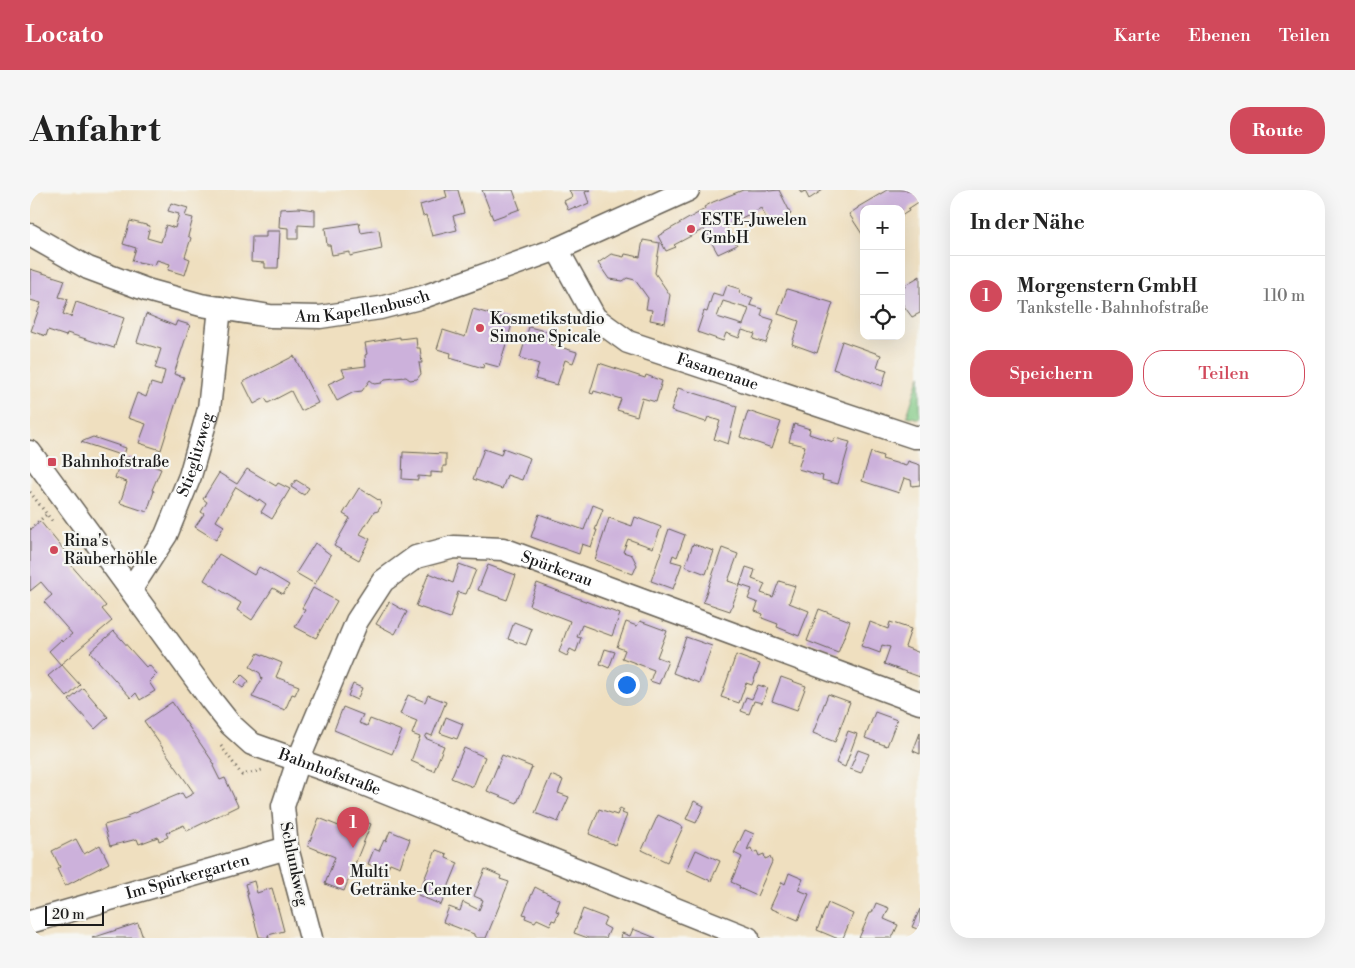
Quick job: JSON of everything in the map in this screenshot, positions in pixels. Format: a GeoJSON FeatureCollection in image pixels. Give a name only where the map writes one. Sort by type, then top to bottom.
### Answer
{"type":"FeatureCollection","features":[{"type":"Feature","properties":{"kind":"street","name":"Am Kapellenbusch"},"geometry":{"type":"LineString","coordinates":[[30,236],[96,271],[147,290],[201,305],[270,316],[320,317],[380,308],[423,297],[557,249],[688,190]]}},
{"type":"Feature","properties":{"kind":"street","name":"Fasanenaue"},"geometry":{"type":"LineString","coordinates":[[557,249],[595,318],[628,342],[914,437],[920,437]]}},
{"type":"Feature","properties":{"kind":"street","name":"Stieglitzweg"},"geometry":{"type":"LineString","coordinates":[[131,589],[166,535],[190,476],[209,409],[220,308]]}},
{"type":"Feature","properties":{"kind":"street","name":"Bahnhofstraße"},"geometry":{"type":"LineString","coordinates":[[30,452],[230,724],[252,744],[351,779],[748,938]]}},
{"type":"Feature","properties":{"kind":"street","name":"Spürkerau"},"geometry":{"type":"LineString","coordinates":[[298,761],[357,621],[382,581],[416,557],[454,547],[503,549],[920,703]]}},
{"type":"Feature","properties":{"kind":"street","name":"Schlunkweg"},"geometry":{"type":"LineString","coordinates":[[298,761],[283,806],[287,848],[311,938]]}},
{"type":"Feature","properties":{"kind":"street","name":"Im Spürkergarten"},"geometry":{"type":"LineString","coordinates":[[30,922],[287,848]]}},
{"type":"Feature","properties":{"kind":"path"},"geometry":{"type":"LineString","coordinates":[[30,528],[47,514]]}},
{"type":"Feature","properties":{"kind":"green space"},"geometry":{"type":"Polygon","coordinates":[[[920,375],[920,419],[907,416],[920,375]]]}},
{"type":"Feature","properties":{"kind":"building"},"geometry":{"type":"Polygon","coordinates":[[[445,190],[458,190],[464,213],[453,216],[457,230],[432,236],[426,215],[423,216],[420,205],[447,197],[445,190]]]}},
{"type":"Feature","properties":{"kind":"building"},"geometry":{"type":"Polygon","coordinates":[[[482,190],[513,190],[520,209],[493,219],[482,190]]]}},
{"type":"Feature","properties":{"kind":"building"},"geometry":{"type":"Polygon","coordinates":[[[569,190],[590,190],[585,192],[589,203],[576,209],[575,207],[568,210],[564,201],[572,197],[569,190]]]}},
{"type":"Feature","properties":{"kind":"building"},"geometry":{"type":"Polygon","coordinates":[[[743,190],[779,190],[791,214],[770,226],[761,208],[726,226],[737,245],[718,254],[704,229],[674,245],[676,247],[666,251],[658,236],[705,209],[704,207],[713,202],[743,190]]]}},
{"type":"Feature","properties":{"kind":"building"},"geometry":{"type":"Polygon","coordinates":[[[799,190],[823,190],[809,199],[805,191],[801,193],[799,190]]]}},
{"type":"Feature","properties":{"kind":"building"},"geometry":{"type":"Polygon","coordinates":[[[887,190],[911,190],[920,201],[908,209],[909,211],[905,214],[905,205],[861,205],[887,190]]]}},
{"type":"Feature","properties":{"kind":"building"},"geometry":{"type":"Polygon","coordinates":[[[171,203],[188,208],[185,216],[193,218],[188,236],[191,238],[185,257],[190,259],[185,275],[168,270],[170,264],[157,260],[155,265],[132,261],[136,248],[123,244],[130,221],[150,226],[147,238],[161,242],[166,225],[175,228],[179,214],[168,211],[171,203]]]}},
{"type":"Feature","properties":{"kind":"building"},"geometry":{"type":"Polygon","coordinates":[[[860,206],[860,231],[849,214],[860,206]]]}},
{"type":"Feature","properties":{"kind":"building"},"geometry":{"type":"Polygon","coordinates":[[[299,208],[315,210],[315,226],[298,225],[298,239],[288,239],[288,228],[279,227],[280,209],[299,208]]]}},
{"type":"Feature","properties":{"kind":"building"},"geometry":{"type":"Polygon","coordinates":[[[359,223],[361,233],[379,230],[382,249],[350,256],[350,252],[332,255],[330,245],[327,245],[325,228],[359,223]]]}},
{"type":"Feature","properties":{"kind":"building"},"geometry":{"type":"Polygon","coordinates":[[[266,231],[280,231],[278,268],[265,268],[265,263],[251,262],[252,237],[266,237],[266,231]]]}},
{"type":"Feature","properties":{"kind":"building"},"geometry":{"type":"Polygon","coordinates":[[[643,240],[660,243],[655,273],[670,295],[665,323],[650,320],[652,310],[646,309],[648,298],[635,280],[627,278],[623,281],[609,279],[598,263],[611,254],[624,257],[625,254],[640,257],[643,240]]]}},
{"type":"Feature","properties":{"kind":"building"},"geometry":{"type":"Polygon","coordinates":[[[30,269],[65,280],[59,297],[68,299],[63,314],[71,317],[76,302],[124,318],[114,348],[67,333],[66,336],[48,330],[46,336],[31,331],[41,303],[30,300],[30,269]]]}},
{"type":"Feature","properties":{"kind":"building"},"geometry":{"type":"Polygon","coordinates":[[[920,276],[920,313],[912,317],[905,307],[905,285],[920,276]]]}},
{"type":"Feature","properties":{"kind":"building"},"geometry":{"type":"Polygon","coordinates":[[[727,285],[740,289],[739,293],[753,298],[750,305],[763,309],[761,316],[774,320],[766,343],[753,339],[755,334],[742,330],[739,338],[726,333],[723,341],[697,332],[704,311],[707,312],[713,293],[723,296],[727,285]],[[723,301],[717,317],[743,325],[749,309],[723,301]]]}},
{"type":"Feature","properties":{"kind":"building"},"geometry":{"type":"Polygon","coordinates":[[[787,289],[833,303],[817,353],[792,344],[799,321],[778,314],[787,289]]]}},
{"type":"Feature","properties":{"kind":"building"},"geometry":{"type":"Polygon","coordinates":[[[473,309],[513,321],[499,367],[484,363],[483,368],[450,358],[451,353],[437,349],[443,330],[465,337],[473,309]]]}},
{"type":"Feature","properties":{"kind":"building"},"geometry":{"type":"Polygon","coordinates":[[[146,314],[175,326],[177,321],[190,325],[174,374],[184,377],[161,450],[139,443],[146,424],[128,418],[137,393],[146,397],[151,383],[161,386],[165,371],[155,368],[161,349],[137,342],[146,314]]]}},
{"type":"Feature","properties":{"kind":"building"},"geometry":{"type":"Polygon","coordinates":[[[529,327],[553,333],[550,344],[577,352],[573,363],[565,360],[557,385],[535,379],[539,364],[520,358],[529,327]]]}},
{"type":"Feature","properties":{"kind":"building"},"geometry":{"type":"Polygon","coordinates":[[[400,337],[400,339],[416,337],[422,363],[419,363],[421,374],[417,379],[410,380],[406,377],[385,379],[382,383],[375,384],[370,380],[362,391],[354,392],[337,401],[328,384],[345,376],[342,369],[366,366],[365,355],[367,354],[365,343],[400,337]]]}},
{"type":"Feature","properties":{"kind":"building"},"geometry":{"type":"Polygon","coordinates":[[[842,341],[881,355],[877,367],[887,370],[882,386],[833,369],[842,341]]]}},
{"type":"Feature","properties":{"kind":"building"},"geometry":{"type":"Polygon","coordinates":[[[294,356],[318,403],[301,411],[291,391],[268,403],[265,398],[254,404],[243,382],[294,356]]]}},
{"type":"Feature","properties":{"kind":"building"},"geometry":{"type":"Polygon","coordinates":[[[599,363],[645,378],[646,375],[662,381],[656,402],[642,398],[637,416],[617,410],[621,399],[594,391],[593,394],[590,393],[599,363]]]}},
{"type":"Feature","properties":{"kind":"building"},"geometry":{"type":"Polygon","coordinates":[[[678,388],[737,406],[728,444],[714,439],[720,421],[708,417],[706,422],[671,411],[678,388]]]}},
{"type":"Feature","properties":{"kind":"building"},"geometry":{"type":"Polygon","coordinates":[[[748,411],[781,422],[772,448],[740,437],[748,411]]]}},
{"type":"Feature","properties":{"kind":"building"},"geometry":{"type":"Polygon","coordinates":[[[794,424],[810,429],[809,434],[833,442],[835,438],[850,442],[838,484],[822,480],[823,476],[798,469],[805,446],[789,442],[794,424]]]}},
{"type":"Feature","properties":{"kind":"building"},"geometry":{"type":"Polygon","coordinates":[[[93,437],[126,448],[123,459],[123,456],[81,442],[93,437]]]}},
{"type":"Feature","properties":{"kind":"building"},"geometry":{"type":"Polygon","coordinates":[[[503,448],[530,458],[522,480],[507,475],[502,489],[473,479],[484,449],[501,455],[503,448]]]}},
{"type":"Feature","properties":{"kind":"building"},"geometry":{"type":"Polygon","coordinates":[[[403,452],[446,454],[446,466],[443,466],[443,473],[431,472],[431,477],[418,476],[418,480],[402,479],[403,452]]]}},
{"type":"Feature","properties":{"kind":"building"},"geometry":{"type":"Polygon","coordinates":[[[871,452],[883,456],[882,459],[906,466],[908,461],[920,465],[920,485],[912,486],[911,480],[904,478],[899,493],[862,481],[871,452]]]}},
{"type":"Feature","properties":{"kind":"building"},"geometry":{"type":"Polygon","coordinates":[[[128,457],[161,469],[152,490],[154,491],[147,512],[120,503],[127,482],[115,478],[119,465],[124,467],[128,457]]]}},
{"type":"Feature","properties":{"kind":"building"},"geometry":{"type":"Polygon","coordinates":[[[247,469],[276,486],[278,483],[290,489],[272,519],[261,512],[266,504],[236,487],[216,521],[224,526],[216,540],[195,527],[204,514],[201,512],[207,502],[203,499],[219,473],[237,484],[247,469]]]}},
{"type":"Feature","properties":{"kind":"building"},"geometry":{"type":"Polygon","coordinates":[[[296,480],[309,488],[304,495],[291,487],[296,480]]]}},
{"type":"Feature","properties":{"kind":"building"},"geometry":{"type":"Polygon","coordinates":[[[359,488],[380,501],[381,506],[378,511],[374,512],[360,534],[370,539],[359,560],[334,546],[350,518],[343,514],[359,488]]]}},
{"type":"Feature","properties":{"kind":"building"},"geometry":{"type":"Polygon","coordinates":[[[593,505],[603,509],[595,530],[597,530],[591,547],[582,544],[579,554],[531,537],[539,514],[584,530],[593,505]]]}},
{"type":"Feature","properties":{"kind":"building"},"geometry":{"type":"Polygon","coordinates":[[[635,517],[661,527],[653,548],[628,539],[623,552],[632,555],[637,565],[633,574],[595,560],[609,518],[632,526],[635,517]]]}},
{"type":"Feature","properties":{"kind":"building"},"geometry":{"type":"Polygon","coordinates":[[[40,521],[68,555],[65,558],[106,606],[102,609],[112,621],[61,664],[80,685],[67,697],[48,676],[61,665],[49,651],[61,640],[62,642],[72,634],[44,602],[52,595],[41,582],[30,591],[30,530],[40,521]]]}},
{"type":"Feature","properties":{"kind":"building"},"geometry":{"type":"Polygon","coordinates":[[[669,529],[685,535],[677,557],[673,555],[671,561],[682,564],[673,589],[651,581],[669,529]]]}},
{"type":"Feature","properties":{"kind":"building"},"geometry":{"type":"Polygon","coordinates":[[[315,543],[331,555],[315,584],[296,573],[315,543]]]}},
{"type":"Feature","properties":{"kind":"building"},"geometry":{"type":"Polygon","coordinates":[[[693,544],[714,551],[706,574],[685,566],[693,544]]]}},
{"type":"Feature","properties":{"kind":"building"},"geometry":{"type":"Polygon","coordinates":[[[722,548],[738,554],[728,581],[740,585],[730,611],[703,602],[722,548]]]}},
{"type":"Feature","properties":{"kind":"building"},"geometry":{"type":"Polygon","coordinates":[[[219,554],[254,575],[259,567],[289,585],[283,594],[273,588],[252,620],[237,610],[241,603],[204,580],[219,554]]]}},
{"type":"Feature","properties":{"kind":"building"},"geometry":{"type":"Polygon","coordinates":[[[459,564],[476,570],[466,594],[458,592],[450,618],[416,606],[429,573],[453,583],[459,564]]]}},
{"type":"Feature","properties":{"kind":"building"},"geometry":{"type":"Polygon","coordinates":[[[488,565],[516,575],[507,600],[478,590],[488,565]]]}},
{"type":"Feature","properties":{"kind":"building"},"geometry":{"type":"Polygon","coordinates":[[[746,567],[755,570],[752,579],[765,584],[761,593],[773,597],[779,581],[795,586],[789,603],[809,611],[799,636],[777,627],[778,624],[762,618],[763,614],[755,611],[758,603],[748,599],[752,589],[740,585],[746,567]]]}},
{"type":"Feature","properties":{"kind":"building"},"geometry":{"type":"Polygon","coordinates":[[[537,583],[620,614],[612,636],[582,625],[577,637],[581,638],[576,652],[570,649],[567,656],[559,652],[570,621],[529,605],[537,583]]]}},
{"type":"Feature","properties":{"kind":"building"},"geometry":{"type":"Polygon","coordinates":[[[313,588],[337,601],[316,638],[295,627],[305,610],[302,608],[313,588]]]}},
{"type":"Feature","properties":{"kind":"building"},"geometry":{"type":"Polygon","coordinates":[[[389,602],[407,612],[395,634],[376,624],[389,602]]]}},
{"type":"Feature","properties":{"kind":"building"},"geometry":{"type":"Polygon","coordinates":[[[819,609],[850,621],[838,653],[807,641],[819,609]]]}},
{"type":"Feature","properties":{"kind":"building"},"geometry":{"type":"Polygon","coordinates":[[[640,621],[667,631],[657,657],[668,661],[659,684],[650,681],[654,670],[622,658],[625,650],[617,647],[626,622],[637,626],[640,621]]]}},
{"type":"Feature","properties":{"kind":"building"},"geometry":{"type":"Polygon","coordinates":[[[514,622],[532,629],[526,645],[508,639],[514,622]]]}},
{"type":"Feature","properties":{"kind":"building"},"geometry":{"type":"Polygon","coordinates":[[[870,622],[888,629],[890,622],[911,629],[905,647],[920,653],[920,677],[884,664],[890,647],[882,645],[880,653],[861,646],[870,622]]]}},
{"type":"Feature","properties":{"kind":"building"},"geometry":{"type":"Polygon","coordinates":[[[114,631],[146,667],[149,665],[157,674],[149,682],[155,691],[140,700],[136,693],[131,698],[90,652],[114,631]]]}},
{"type":"Feature","properties":{"kind":"building"},"geometry":{"type":"Polygon","coordinates":[[[686,637],[712,646],[699,683],[673,673],[686,637]]]}},
{"type":"Feature","properties":{"kind":"building"},"geometry":{"type":"Polygon","coordinates":[[[605,649],[615,652],[609,668],[600,664],[605,649]]]}},
{"type":"Feature","properties":{"kind":"building"},"geometry":{"type":"Polygon","coordinates":[[[258,653],[282,663],[276,677],[299,686],[295,695],[292,694],[285,710],[252,697],[262,679],[260,673],[250,667],[258,653]]]}},
{"type":"Feature","properties":{"kind":"building"},"geometry":{"type":"Polygon","coordinates":[[[736,655],[760,664],[752,685],[746,683],[739,703],[721,697],[736,655]]]}},
{"type":"Feature","properties":{"kind":"building"},"geometry":{"type":"Polygon","coordinates":[[[242,675],[249,681],[243,688],[235,682],[242,675]]]}},
{"type":"Feature","properties":{"kind":"building"},"geometry":{"type":"Polygon","coordinates":[[[781,677],[806,686],[797,710],[772,701],[781,677]]]}},
{"type":"Feature","properties":{"kind":"building"},"geometry":{"type":"Polygon","coordinates":[[[353,684],[362,688],[357,700],[348,696],[353,684]]]}},
{"type":"Feature","properties":{"kind":"building"},"geometry":{"type":"Polygon","coordinates":[[[758,685],[768,688],[762,703],[754,701],[749,714],[741,711],[746,697],[752,699],[758,685]]]}},
{"type":"Feature","properties":{"kind":"building"},"geometry":{"type":"Polygon","coordinates":[[[83,688],[108,717],[95,729],[69,700],[83,688]]]}},
{"type":"Feature","properties":{"kind":"building"},"geometry":{"type":"Polygon","coordinates":[[[828,694],[850,702],[835,742],[813,733],[828,694]]]}},
{"type":"Feature","properties":{"kind":"building"},"geometry":{"type":"Polygon","coordinates":[[[408,695],[425,702],[428,695],[446,702],[432,736],[427,734],[425,738],[444,746],[434,771],[411,761],[420,737],[412,734],[417,721],[400,714],[408,695]]]}},
{"type":"Feature","properties":{"kind":"building"},"geometry":{"type":"Polygon","coordinates":[[[172,702],[215,765],[213,766],[220,780],[225,778],[238,806],[187,831],[184,825],[166,833],[168,837],[159,841],[158,837],[139,844],[137,839],[110,846],[104,825],[129,818],[127,816],[182,793],[185,798],[194,793],[144,721],[172,702]]]}},
{"type":"Feature","properties":{"kind":"building"},"geometry":{"type":"Polygon","coordinates":[[[343,707],[363,715],[359,723],[367,726],[370,719],[402,731],[392,754],[334,730],[343,707]]]}},
{"type":"Feature","properties":{"kind":"building"},"geometry":{"type":"Polygon","coordinates":[[[875,712],[897,720],[887,746],[865,738],[875,712]]]}},
{"type":"Feature","properties":{"kind":"building"},"geometry":{"type":"Polygon","coordinates":[[[446,717],[463,724],[457,739],[440,733],[446,717]]]}},
{"type":"Feature","properties":{"kind":"building"},"geometry":{"type":"Polygon","coordinates":[[[848,731],[857,734],[845,767],[836,763],[848,731]]]}},
{"type":"Feature","properties":{"kind":"building"},"geometry":{"type":"Polygon","coordinates":[[[920,733],[920,754],[913,751],[920,733]]]}},
{"type":"Feature","properties":{"kind":"building"},"geometry":{"type":"Polygon","coordinates":[[[464,748],[485,757],[473,787],[451,778],[464,748]]]}},
{"type":"Feature","properties":{"kind":"building"},"geometry":{"type":"Polygon","coordinates":[[[858,750],[869,754],[861,773],[850,769],[858,750]]]}},
{"type":"Feature","properties":{"kind":"building"},"geometry":{"type":"Polygon","coordinates":[[[502,755],[532,767],[517,803],[487,791],[502,755]]]}},
{"type":"Feature","properties":{"kind":"building"},"geometry":{"type":"Polygon","coordinates":[[[551,775],[563,780],[558,793],[569,797],[558,822],[535,813],[551,775]]]}},
{"type":"Feature","properties":{"kind":"building"},"geometry":{"type":"Polygon","coordinates":[[[694,801],[704,806],[696,823],[686,819],[694,801]]]}},
{"type":"Feature","properties":{"kind":"building"},"geometry":{"type":"Polygon","coordinates":[[[620,808],[624,810],[622,813],[627,815],[615,845],[589,834],[599,809],[617,815],[620,808]]]}},
{"type":"Feature","properties":{"kind":"building"},"geometry":{"type":"Polygon","coordinates":[[[658,815],[683,827],[667,862],[642,850],[658,815]]]}},
{"type":"Feature","properties":{"kind":"building"},"geometry":{"type":"Polygon","coordinates":[[[352,816],[371,824],[344,891],[325,884],[335,857],[308,846],[319,818],[346,829],[352,816]]]}},
{"type":"Feature","properties":{"kind":"building"},"geometry":{"type":"Polygon","coordinates":[[[745,830],[754,834],[747,850],[751,848],[753,853],[757,851],[759,856],[764,854],[765,859],[770,857],[772,862],[757,896],[731,882],[742,857],[734,853],[745,830]]]}},
{"type":"Feature","properties":{"kind":"building"},"geometry":{"type":"Polygon","coordinates":[[[390,831],[410,839],[400,867],[390,863],[386,872],[368,864],[374,849],[379,851],[390,831]]]}},
{"type":"Feature","properties":{"kind":"building"},"geometry":{"type":"Polygon","coordinates":[[[76,839],[84,854],[100,845],[109,863],[65,886],[57,869],[60,867],[52,851],[76,839]]]}},
{"type":"Feature","properties":{"kind":"building"},"geometry":{"type":"Polygon","coordinates":[[[436,850],[447,854],[446,858],[458,863],[441,905],[418,895],[436,850]]]}},
{"type":"Feature","properties":{"kind":"building"},"geometry":{"type":"Polygon","coordinates":[[[696,850],[720,861],[711,881],[687,870],[696,850]]]}},
{"type":"Feature","properties":{"kind":"building"},"geometry":{"type":"Polygon","coordinates":[[[485,869],[501,876],[500,879],[509,882],[486,938],[477,938],[474,934],[443,922],[449,907],[460,911],[463,902],[479,910],[483,900],[474,896],[485,869]]]}},
{"type":"Feature","properties":{"kind":"building"},"geometry":{"type":"Polygon","coordinates":[[[789,873],[803,879],[798,890],[809,894],[798,920],[770,908],[782,882],[785,884],[789,873]]]}},
{"type":"Feature","properties":{"kind":"building"},"geometry":{"type":"Polygon","coordinates":[[[254,881],[257,893],[272,888],[284,931],[268,935],[269,938],[259,937],[247,895],[245,884],[254,881]]]}},
{"type":"Feature","properties":{"kind":"building"},"geometry":{"type":"Polygon","coordinates":[[[535,887],[560,900],[556,911],[559,912],[555,921],[552,920],[550,925],[537,919],[535,922],[525,918],[526,915],[523,914],[535,887]]]}},
{"type":"Feature","properties":{"kind":"building"},"geometry":{"type":"Polygon","coordinates":[[[828,903],[853,914],[843,938],[836,938],[817,930],[828,903]]]}},
{"type":"Feature","properties":{"kind":"building"},"geometry":{"type":"Polygon","coordinates":[[[876,903],[889,908],[884,919],[898,925],[892,938],[859,938],[870,913],[872,913],[876,903]]]}},
{"type":"Feature","properties":{"kind":"building"},"geometry":{"type":"Polygon","coordinates":[[[583,909],[606,918],[603,925],[610,929],[606,938],[588,938],[574,933],[583,909]]]}},
{"type":"Feature","properties":{"kind":"building"},"geometry":{"type":"Polygon","coordinates":[[[920,909],[920,930],[912,927],[920,909]]]}},
{"type":"Feature","properties":{"kind":"building"},"geometry":{"type":"Polygon","coordinates":[[[138,923],[143,938],[92,938],[138,923]]]}},
{"type":"Feature","properties":{"kind":"building"},"geometry":{"type":"Polygon","coordinates":[[[633,929],[656,938],[621,938],[622,933],[630,936],[633,929]]]}},
{"type":"Feature","properties":{"kind":"place","name":"ESTE-Juwelen GmbH"},"geometry":{"type":"Point","coordinates":[691,229]}},
{"type":"Feature","properties":{"kind":"place","name":"Kosmetikstudio Simone Spicale"},"geometry":{"type":"Point","coordinates":[480,328]}},
{"type":"Feature","properties":{"kind":"place","name":"Bahnhofstraße"},"geometry":{"type":"Point","coordinates":[52,462]}},
{"type":"Feature","properties":{"kind":"place","name":"Rina's Räuberhöhle"},"geometry":{"type":"Point","coordinates":[54,550]}},
{"type":"Feature","properties":{"kind":"place","name":"Morgenstern GmbH"},"geometry":{"type":"Point","coordinates":[353,848]}},
{"type":"Feature","properties":{"kind":"place","name":"Multi Getränke-Center"},"geometry":{"type":"Point","coordinates":[340,881]}}]}
